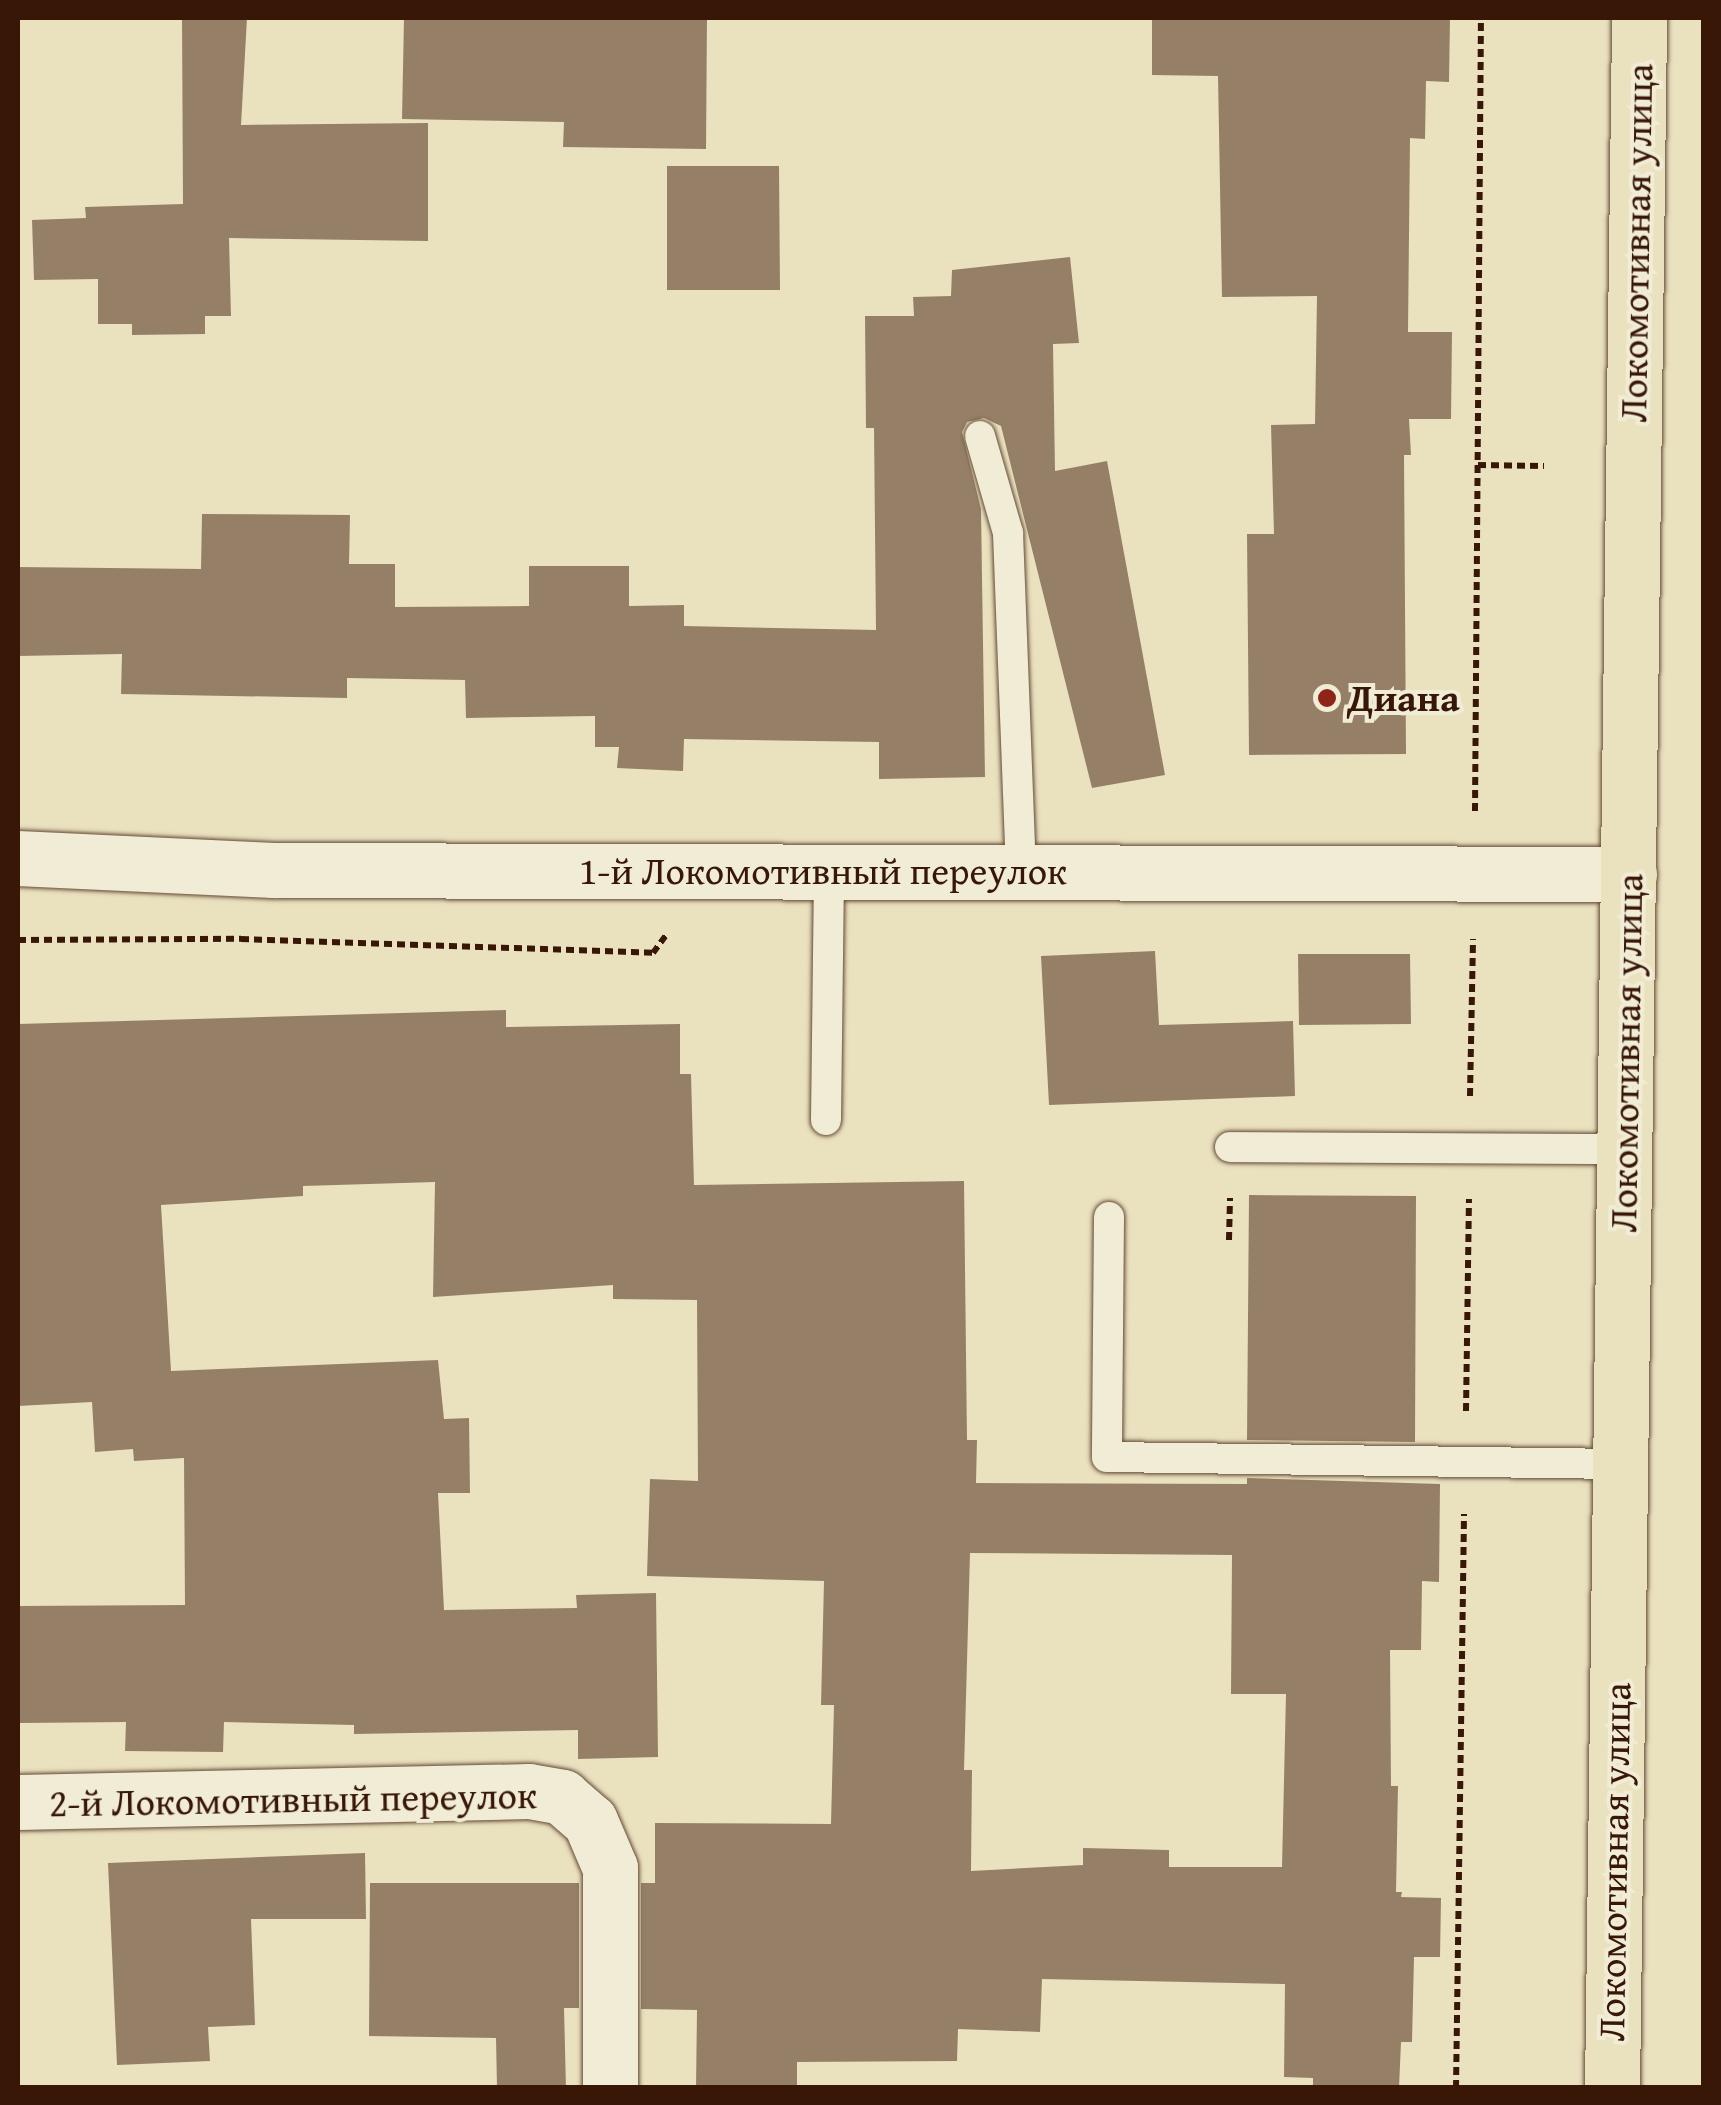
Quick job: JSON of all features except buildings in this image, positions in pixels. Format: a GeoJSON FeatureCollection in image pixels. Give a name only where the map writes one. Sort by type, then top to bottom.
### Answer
{"type":"FeatureCollection","features":[{"type":"Feature","properties":{"kind":"main road","name":"Локомотивная улица"},"geometry":{"type":"LineString","coordinates":[[1612,2088],[1638,18]]}},
{"type":"Feature","properties":{"kind":"street","name":"1-й Локомотивный переулок"},"geometry":{"type":"LineString","coordinates":[[18,858],[273,870],[1629,874]]}},
{"type":"Feature","properties":{"kind":"street","name":"2-й Локомотивный переулок"},"geometry":{"type":"LineString","coordinates":[[18,1802],[529,1792],[562,1797],[590,1821],[610,1868],[610,2088]]}},
{"type":"Feature","properties":{"kind":"lane"},"geometry":{"type":"LineString","coordinates":[[980,436],[1008,533],[1021,872]]}},
{"type":"Feature","properties":{"kind":"lane"},"geometry":{"type":"LineString","coordinates":[[826,1120],[829,872]]}},
{"type":"Feature","properties":{"kind":"lane"},"geometry":{"type":"LineString","coordinates":[[1230,1147],[1625,1148]]}},
{"type":"Feature","properties":{"kind":"lane"},"geometry":{"type":"LineString","coordinates":[[1109,1217],[1107,1457],[1620,1464]]}},
{"type":"Feature","properties":{"kind":"path"},"geometry":{"type":"LineString","coordinates":[[1456,2088],[1474,873],[1481,18]]}},
{"type":"Feature","properties":{"kind":"path"},"geometry":{"type":"LineString","coordinates":[[1478,465],[1544,466]]}},
{"type":"Feature","properties":{"kind":"place","name":"Диана"},"geometry":{"type":"Point","coordinates":[1327,698]}}]}
